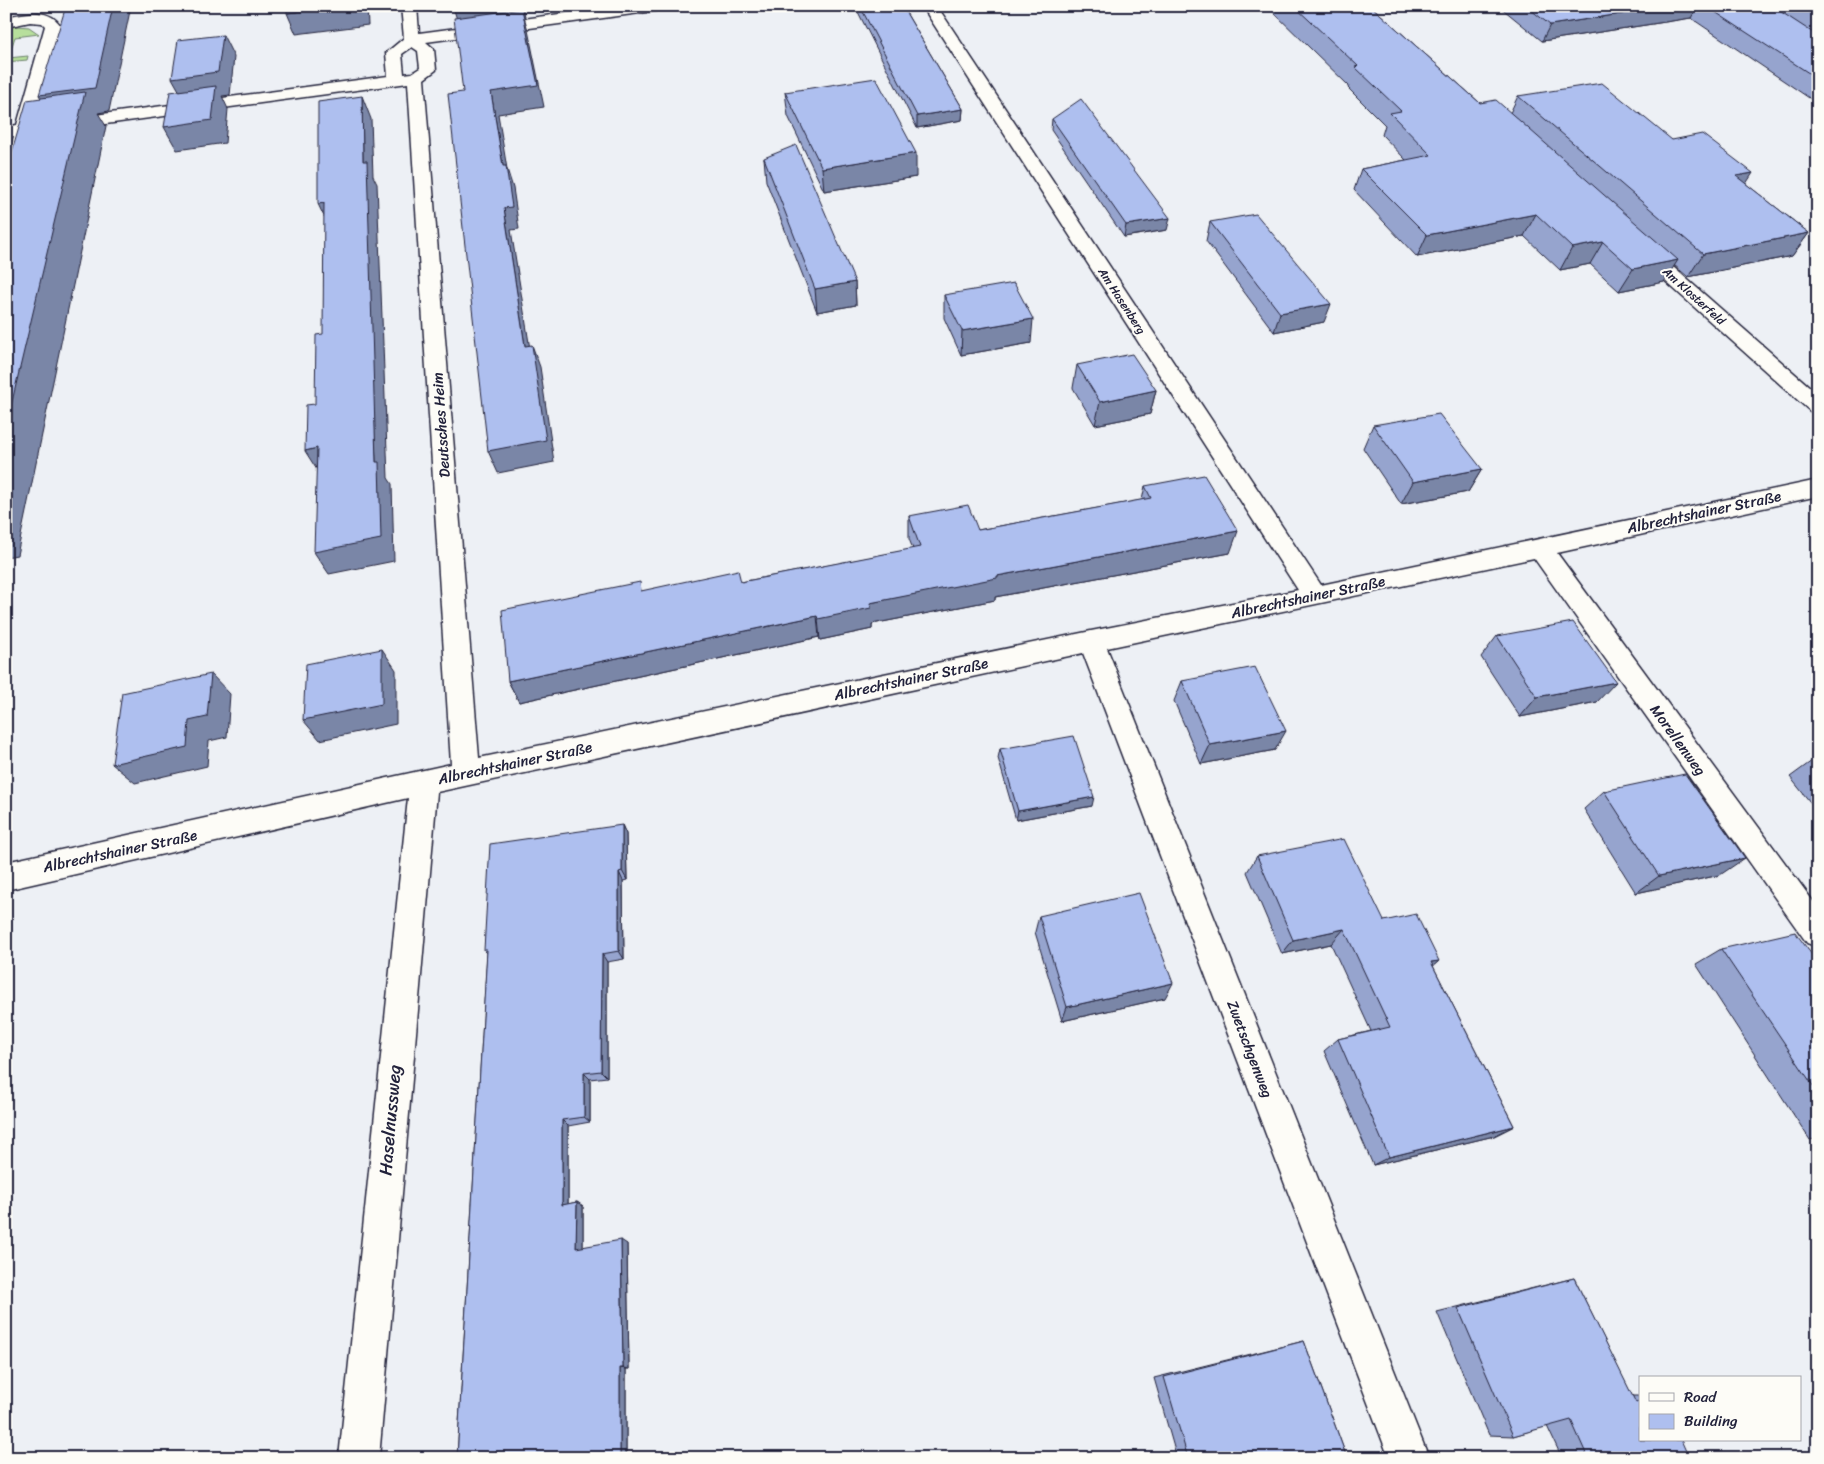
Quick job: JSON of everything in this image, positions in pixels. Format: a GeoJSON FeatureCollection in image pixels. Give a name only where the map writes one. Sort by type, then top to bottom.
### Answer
{"type":"FeatureCollection","features":[{"type":"Feature","properties":{"kind":"street"},"geometry":{"type":"LineString","coordinates":[[6,132],[406,78],[428,70],[426,49],[412,39],[409,6]]}},
{"type":"Feature","properties":{"kind":"street"},"geometry":{"type":"LineString","coordinates":[[412,39],[655,6]]}},
{"type":"Feature","properties":{"kind":"street","name":"Am Hasenberg"},"geometry":{"type":"LineString","coordinates":[[929,6],[1315,596]]}},
{"type":"Feature","properties":{"kind":"street"},"geometry":{"type":"LineString","coordinates":[[6,22],[30,17],[47,19],[53,26],[26,129],[9,177],[6,195]]}},
{"type":"Feature","properties":{"kind":"street","name":"Deutsches Heim"},"geometry":{"type":"LineString","coordinates":[[412,39],[394,53],[406,78],[466,773]]}},
{"type":"Feature","properties":{"kind":"street","name":"Am Klosterfeld"},"geometry":{"type":"LineString","coordinates":[[1626,236],[1818,406]]}},
{"type":"Feature","properties":{"kind":"street","name":"Albrechtshainer Straße"},"geometry":{"type":"LineString","coordinates":[[6,876],[466,773],[1315,596],[1818,488]]}},
{"type":"Feature","properties":{"kind":"street","name":"Morellenweg"},"geometry":{"type":"LineString","coordinates":[[1539,547],[1818,932]]}},
{"type":"Feature","properties":{"kind":"street","name":"Zwetschgenweg"},"geometry":{"type":"LineString","coordinates":[[1092,641],[1409,1458]]}},
{"type":"Feature","properties":{"kind":"street","name":"Haselnussweg"},"geometry":{"type":"LineString","coordinates":[[360,1458],[390,1123],[424,783]]}},
{"type":"Feature","properties":{"kind":"green space"},"geometry":{"type":"Polygon","coordinates":[[[17,26],[29,27],[39,34],[15,37],[8,58],[28,56],[27,60],[6,62],[6,28],[17,26]]]}},
{"type":"Feature","properties":{"kind":"building"},"geometry":{"type":"Polygon","coordinates":[[[66,6],[113,6],[95,88],[39,95],[66,6]]]}},
{"type":"Feature","properties":{"kind":"building"},"geometry":{"type":"Polygon","coordinates":[[[287,6],[343,6],[287,13],[287,6]]]}},
{"type":"Feature","properties":{"kind":"building"},"geometry":{"type":"Polygon","coordinates":[[[860,6],[902,6],[963,109],[917,116],[860,6]]]}},
{"type":"Feature","properties":{"kind":"building"},"geometry":{"type":"Polygon","coordinates":[[[1294,6],[1371,6],[1480,103],[1496,100],[1678,260],[1633,269],[1603,242],[1572,248],[1536,214],[1427,235],[1361,169],[1431,155],[1390,113],[1401,111],[1355,67],[1358,66],[1294,6]]]}},
{"type":"Feature","properties":{"kind":"building"},"geometry":{"type":"Polygon","coordinates":[[[1526,6],[1672,6],[1550,25],[1526,6]]]}},
{"type":"Feature","properties":{"kind":"building"},"geometry":{"type":"Polygon","coordinates":[[[1706,6],[1772,6],[1818,36],[1818,79],[1706,6]]]}},
{"type":"Feature","properties":{"kind":"building"},"geometry":{"type":"Polygon","coordinates":[[[1799,6],[1818,6],[1818,18],[1799,6]]]}},
{"type":"Feature","properties":{"kind":"building"},"geometry":{"type":"Polygon","coordinates":[[[522,9],[538,85],[491,92],[512,207],[504,208],[525,346],[532,345],[546,440],[488,451],[448,94],[463,92],[454,18],[522,9]]]}},
{"type":"Feature","properties":{"kind":"building"},"geometry":{"type":"Polygon","coordinates":[[[223,35],[218,72],[172,78],[178,40],[223,35]]]}},
{"type":"Feature","properties":{"kind":"building"},"geometry":{"type":"Polygon","coordinates":[[[876,78],[916,153],[822,168],[785,92],[876,78]]]}},
{"type":"Feature","properties":{"kind":"building"},"geometry":{"type":"Polygon","coordinates":[[[1602,83],[1672,140],[1702,134],[1753,173],[1736,176],[1809,233],[1703,254],[1518,96],[1602,83]]]}},
{"type":"Feature","properties":{"kind":"building"},"geometry":{"type":"Polygon","coordinates":[[[216,86],[212,120],[164,127],[170,92],[216,86]]]}},
{"type":"Feature","properties":{"kind":"building"},"geometry":{"type":"Polygon","coordinates":[[[85,92],[6,427],[6,172],[27,100],[85,92]]]}},
{"type":"Feature","properties":{"kind":"building"},"geometry":{"type":"Polygon","coordinates":[[[362,96],[363,161],[367,161],[376,462],[379,462],[381,539],[314,552],[317,448],[305,451],[306,405],[315,404],[316,335],[323,334],[324,203],[318,204],[318,102],[362,96]]]}},
{"type":"Feature","properties":{"kind":"building"},"geometry":{"type":"Polygon","coordinates":[[[1081,99],[1170,218],[1126,225],[1052,119],[1081,99]]]}},
{"type":"Feature","properties":{"kind":"building"},"geometry":{"type":"Polygon","coordinates":[[[796,145],[855,282],[815,289],[764,158],[796,145]]]}},
{"type":"Feature","properties":{"kind":"building"},"geometry":{"type":"Polygon","coordinates":[[[1256,214],[1331,304],[1280,313],[1210,222],[1256,214]]]}},
{"type":"Feature","properties":{"kind":"building"},"geometry":{"type":"Polygon","coordinates":[[[1014,283],[1033,319],[962,331],[944,295],[1014,283]]]}},
{"type":"Feature","properties":{"kind":"building"},"geometry":{"type":"Polygon","coordinates":[[[1132,354],[1156,390],[1100,402],[1077,365],[1132,354]]]}},
{"type":"Feature","properties":{"kind":"building"},"geometry":{"type":"Polygon","coordinates":[[[1439,414],[1482,469],[1413,482],[1373,425],[1439,414]]]}},
{"type":"Feature","properties":{"kind":"building"},"geometry":{"type":"Polygon","coordinates":[[[1204,475],[1238,531],[997,576],[997,578],[870,603],[871,608],[818,619],[817,616],[508,681],[502,610],[640,582],[641,591],[738,570],[741,582],[920,547],[909,516],[968,505],[978,530],[1151,498],[1145,486],[1204,475]]]}},
{"type":"Feature","properties":{"kind":"building"},"geometry":{"type":"Polygon","coordinates":[[[1573,622],[1616,682],[1537,697],[1497,636],[1573,622]]]}},
{"type":"Feature","properties":{"kind":"building"},"geometry":{"type":"Polygon","coordinates":[[[382,649],[382,704],[303,720],[306,664],[382,649]]]}},
{"type":"Feature","properties":{"kind":"building"},"geometry":{"type":"Polygon","coordinates":[[[1255,667],[1286,731],[1210,745],[1182,681],[1255,667]]]}},
{"type":"Feature","properties":{"kind":"building"},"geometry":{"type":"Polygon","coordinates":[[[211,674],[207,717],[189,721],[187,747],[112,764],[122,693],[211,674]]]}},
{"type":"Feature","properties":{"kind":"building"},"geometry":{"type":"Polygon","coordinates":[[[1074,736],[1094,797],[1018,811],[1000,749],[1074,736]]]}},
{"type":"Feature","properties":{"kind":"building"},"geometry":{"type":"Polygon","coordinates":[[[1685,774],[1745,858],[1659,876],[1604,791],[1685,774]]]}},
{"type":"Feature","properties":{"kind":"building"},"geometry":{"type":"Polygon","coordinates":[[[622,825],[622,871],[619,872],[619,951],[602,954],[601,1071],[584,1073],[584,1117],[562,1120],[562,1205],[577,1202],[576,1248],[621,1240],[623,1368],[620,1368],[620,1458],[457,1458],[487,950],[484,950],[490,844],[622,825]]]}},
{"type":"Feature","properties":{"kind":"building"},"geometry":{"type":"Polygon","coordinates":[[[1344,839],[1384,921],[1416,914],[1439,961],[1431,962],[1514,1126],[1389,1157],[1338,1039],[1390,1027],[1344,929],[1293,940],[1257,856],[1344,839]]]}},
{"type":"Feature","properties":{"kind":"building"},"geometry":{"type":"Polygon","coordinates":[[[1139,893],[1173,983],[1067,1007],[1039,916],[1139,893]]]}},
{"type":"Feature","properties":{"kind":"building"},"geometry":{"type":"Polygon","coordinates":[[[1795,932],[1818,963],[1818,1093],[1721,949],[1795,932]]]}},
{"type":"Feature","properties":{"kind":"building"},"geometry":{"type":"Polygon","coordinates":[[[1574,1278],[1636,1403],[1639,1402],[1639,1442],[1682,1442],[1689,1458],[1588,1458],[1571,1420],[1513,1436],[1458,1308],[1574,1278]]]}},
{"type":"Feature","properties":{"kind":"building"},"geometry":{"type":"Polygon","coordinates":[[[1304,1341],[1347,1458],[1188,1458],[1164,1377],[1304,1341]]]}}]}
